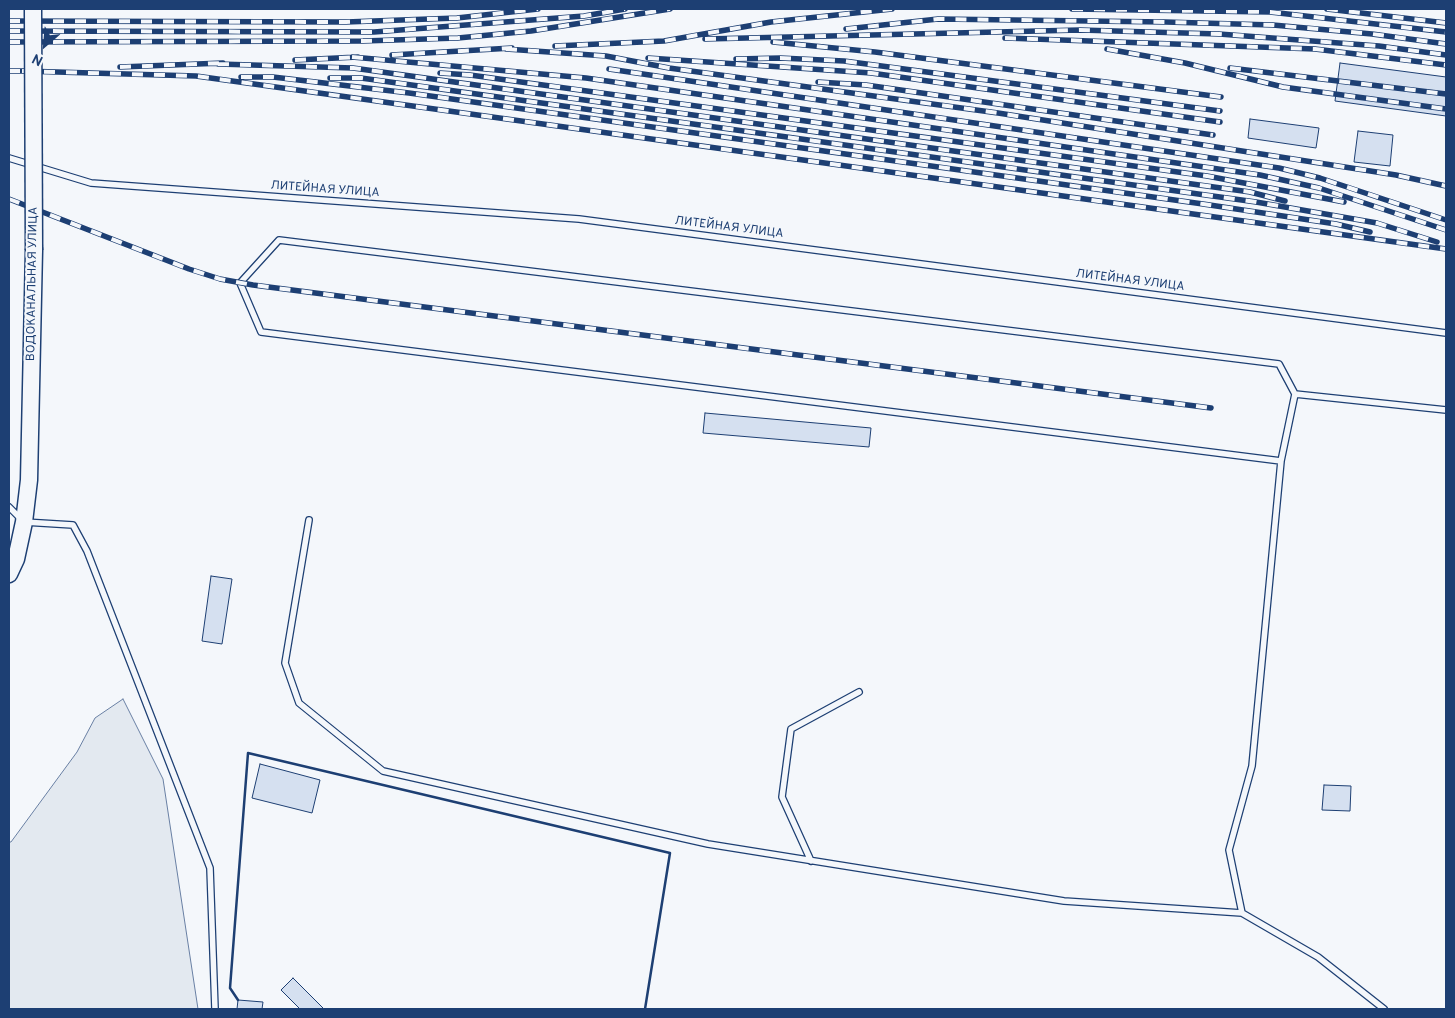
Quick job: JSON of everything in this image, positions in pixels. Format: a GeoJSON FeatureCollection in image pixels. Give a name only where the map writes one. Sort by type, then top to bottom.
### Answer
{"type":"FeatureCollection","features":[{"type":"Feature","properties":{"kind":"main road","name":"ВОДОКАНАЛЬНАЯ УЛИЦА"},"geometry":{"type":"LineString","coordinates":[[9,574],[16,559],[30,480],[34,250],[33,9]]}},
{"type":"Feature","properties":{"kind":"lane","name":"ЛИТЕЙНАЯ УЛИЦА"},"geometry":{"type":"LineString","coordinates":[[9,158],[91,183],[578,218],[1446,333]]}},
{"type":"Feature","properties":{"kind":"lane"},"geometry":{"type":"LineString","coordinates":[[1242,913],[1229,850],[1252,766],[1282,461],[1295,394],[1279,364],[279,240],[240,283],[260,332],[1282,461]]}},
{"type":"Feature","properties":{"kind":"lane"},"geometry":{"type":"LineString","coordinates":[[1295,394],[1446,410]]}},
{"type":"Feature","properties":{"kind":"lane"},"geometry":{"type":"LineString","coordinates":[[9,507],[24,522],[73,525],[87,551],[210,868],[215,1009]]}},
{"type":"Feature","properties":{"kind":"lane"},"geometry":{"type":"LineString","coordinates":[[309,520],[285,663],[299,703],[383,771],[708,844],[1064,901],[1242,913],[1318,956],[1384,1009]]}},
{"type":"Feature","properties":{"kind":"lane"},"geometry":{"type":"LineString","coordinates":[[811,861],[782,796],[790,729],[859,692]]}},
{"type":"Feature","properties":{"kind":"shaded area"},"geometry":{"type":"Polygon","coordinates":[[[123,699],[163,779],[198,1009],[9,1009],[9,842],[11,842],[77,752],[95,718],[123,699]]]}},
{"type":"Feature","properties":{"kind":"building"},"geometry":{"type":"Polygon","coordinates":[[[1340,63],[1446,77],[1446,116],[1335,101],[1340,63]]]}},
{"type":"Feature","properties":{"kind":"building"},"geometry":{"type":"Polygon","coordinates":[[[1250,119],[1319,128],[1316,148],[1248,138],[1250,119]]]}},
{"type":"Feature","properties":{"kind":"building"},"geometry":{"type":"Polygon","coordinates":[[[1358,131],[1393,135],[1390,166],[1354,162],[1358,131]]]}},
{"type":"Feature","properties":{"kind":"building"},"geometry":{"type":"Polygon","coordinates":[[[705,413],[871,428],[869,447],[703,433],[705,413]]]}},
{"type":"Feature","properties":{"kind":"building"},"geometry":{"type":"Polygon","coordinates":[[[211,576],[232,579],[222,644],[202,641],[211,576]]]}},
{"type":"Feature","properties":{"kind":"building"},"geometry":{"type":"Polygon","coordinates":[[[260,764],[320,780],[312,813],[252,798],[260,764]]]}},
{"type":"Feature","properties":{"kind":"building"},"geometry":{"type":"Polygon","coordinates":[[[1324,785],[1351,786],[1350,811],[1322,810],[1324,785]]]}},
{"type":"Feature","properties":{"kind":"building"},"geometry":{"type":"Polygon","coordinates":[[[293,978],[324,1009],[300,1009],[281,990],[293,978]]]}},
{"type":"Feature","properties":{"kind":"building"},"geometry":{"type":"Polygon","coordinates":[[[238,1000],[263,1002],[262,1009],[237,1009],[238,1000]]]}},
{"type":"Feature","properties":{"kind":"railway"},"geometry":{"type":"LineString","coordinates":[[9,21],[346,22],[457,18],[538,9]]}},
{"type":"Feature","properties":{"kind":"railway"},"geometry":{"type":"LineString","coordinates":[[9,31],[374,32],[584,16],[625,9]]}},
{"type":"Feature","properties":{"kind":"railway"},"geometry":{"type":"LineString","coordinates":[[9,42],[363,41],[458,38],[531,31],[670,9]]}},
{"type":"Feature","properties":{"kind":"railway"},"geometry":{"type":"LineString","coordinates":[[555,46],[664,41],[771,22],[892,9]]}},
{"type":"Feature","properties":{"kind":"railway"},"geometry":{"type":"LineString","coordinates":[[1072,9],[1270,12],[1446,32]]}},
{"type":"Feature","properties":{"kind":"railway"},"geometry":{"type":"LineString","coordinates":[[1327,9],[1446,23]]}},
{"type":"Feature","properties":{"kind":"railway"},"geometry":{"type":"LineString","coordinates":[[846,29],[938,19],[1165,22],[1273,25],[1372,34],[1446,44]]}},
{"type":"Feature","properties":{"kind":"railway"},"geometry":{"type":"LineString","coordinates":[[705,39],[1080,30],[1219,34],[1379,46],[1446,55]]}},
{"type":"Feature","properties":{"kind":"railway"},"geometry":{"type":"LineString","coordinates":[[1005,38],[1315,49],[1446,65]]}},
{"type":"Feature","properties":{"kind":"railway"},"geometry":{"type":"LineString","coordinates":[[773,42],[875,52],[1221,97]]}},
{"type":"Feature","properties":{"kind":"railway"},"geometry":{"type":"LineString","coordinates":[[392,55],[512,48]]}},
{"type":"Feature","properties":{"kind":"railway"},"geometry":{"type":"LineString","coordinates":[[506,49],[606,56],[669,68],[998,113],[1396,175],[1446,186]]}},
{"type":"Feature","properties":{"kind":"railway"},"geometry":{"type":"LineString","coordinates":[[1107,49],[1185,63],[1283,87],[1446,109]]}},
{"type":"Feature","properties":{"kind":"railway"},"geometry":{"type":"LineString","coordinates":[[352,57],[586,78],[1260,175],[1319,188],[1446,230]]}},
{"type":"Feature","properties":{"kind":"railway"},"geometry":{"type":"LineString","coordinates":[[295,60],[358,57]]}},
{"type":"Feature","properties":{"kind":"railway"},"geometry":{"type":"LineString","coordinates":[[648,58],[871,73],[1220,122]]}},
{"type":"Feature","properties":{"kind":"railway"},"geometry":{"type":"LineString","coordinates":[[736,59],[780,58],[844,61],[1220,111]]}},
{"type":"Feature","properties":{"kind":"railway"},"geometry":{"type":"LineString","coordinates":[[120,67],[223,63]]}},
{"type":"Feature","properties":{"kind":"railway"},"geometry":{"type":"LineString","coordinates":[[218,64],[353,68],[1250,192],[1285,201]]}},
{"type":"Feature","properties":{"kind":"railway"},"geometry":{"type":"LineString","coordinates":[[1230,68],[1446,94]]}},
{"type":"Feature","properties":{"kind":"railway"},"geometry":{"type":"LineString","coordinates":[[609,69],[1279,168],[1320,178],[1446,220]]}},
{"type":"Feature","properties":{"kind":"railway"},"geometry":{"type":"LineString","coordinates":[[9,71],[28,71]]}},
{"type":"Feature","properties":{"kind":"railway"},"geometry":{"type":"LineString","coordinates":[[22,71],[196,76],[1446,249]]}},
{"type":"Feature","properties":{"kind":"railway"},"geometry":{"type":"LineString","coordinates":[[440,73],[470,75],[1207,176],[1344,202]]}},
{"type":"Feature","properties":{"kind":"railway"},"geometry":{"type":"LineString","coordinates":[[241,77],[273,77],[409,93],[1203,204],[1336,224],[1370,232]]}},
{"type":"Feature","properties":{"kind":"railway"},"geometry":{"type":"LineString","coordinates":[[330,78],[361,78],[1256,202],[1377,223],[1437,242]]}},
{"type":"Feature","properties":{"kind":"railway"},"geometry":{"type":"LineString","coordinates":[[818,82],[866,85],[1213,135]]}},
{"type":"Feature","properties":{"kind":"railway"},"geometry":{"type":"LineString","coordinates":[[9,199],[189,269],[220,279],[253,285],[1211,408]]}},
{"type":"Feature","properties":{"kind":"wall"},"geometry":{"type":"LineString","coordinates":[[238,1000],[230,988],[248,753],[670,853],[645,1009]]}}]}
